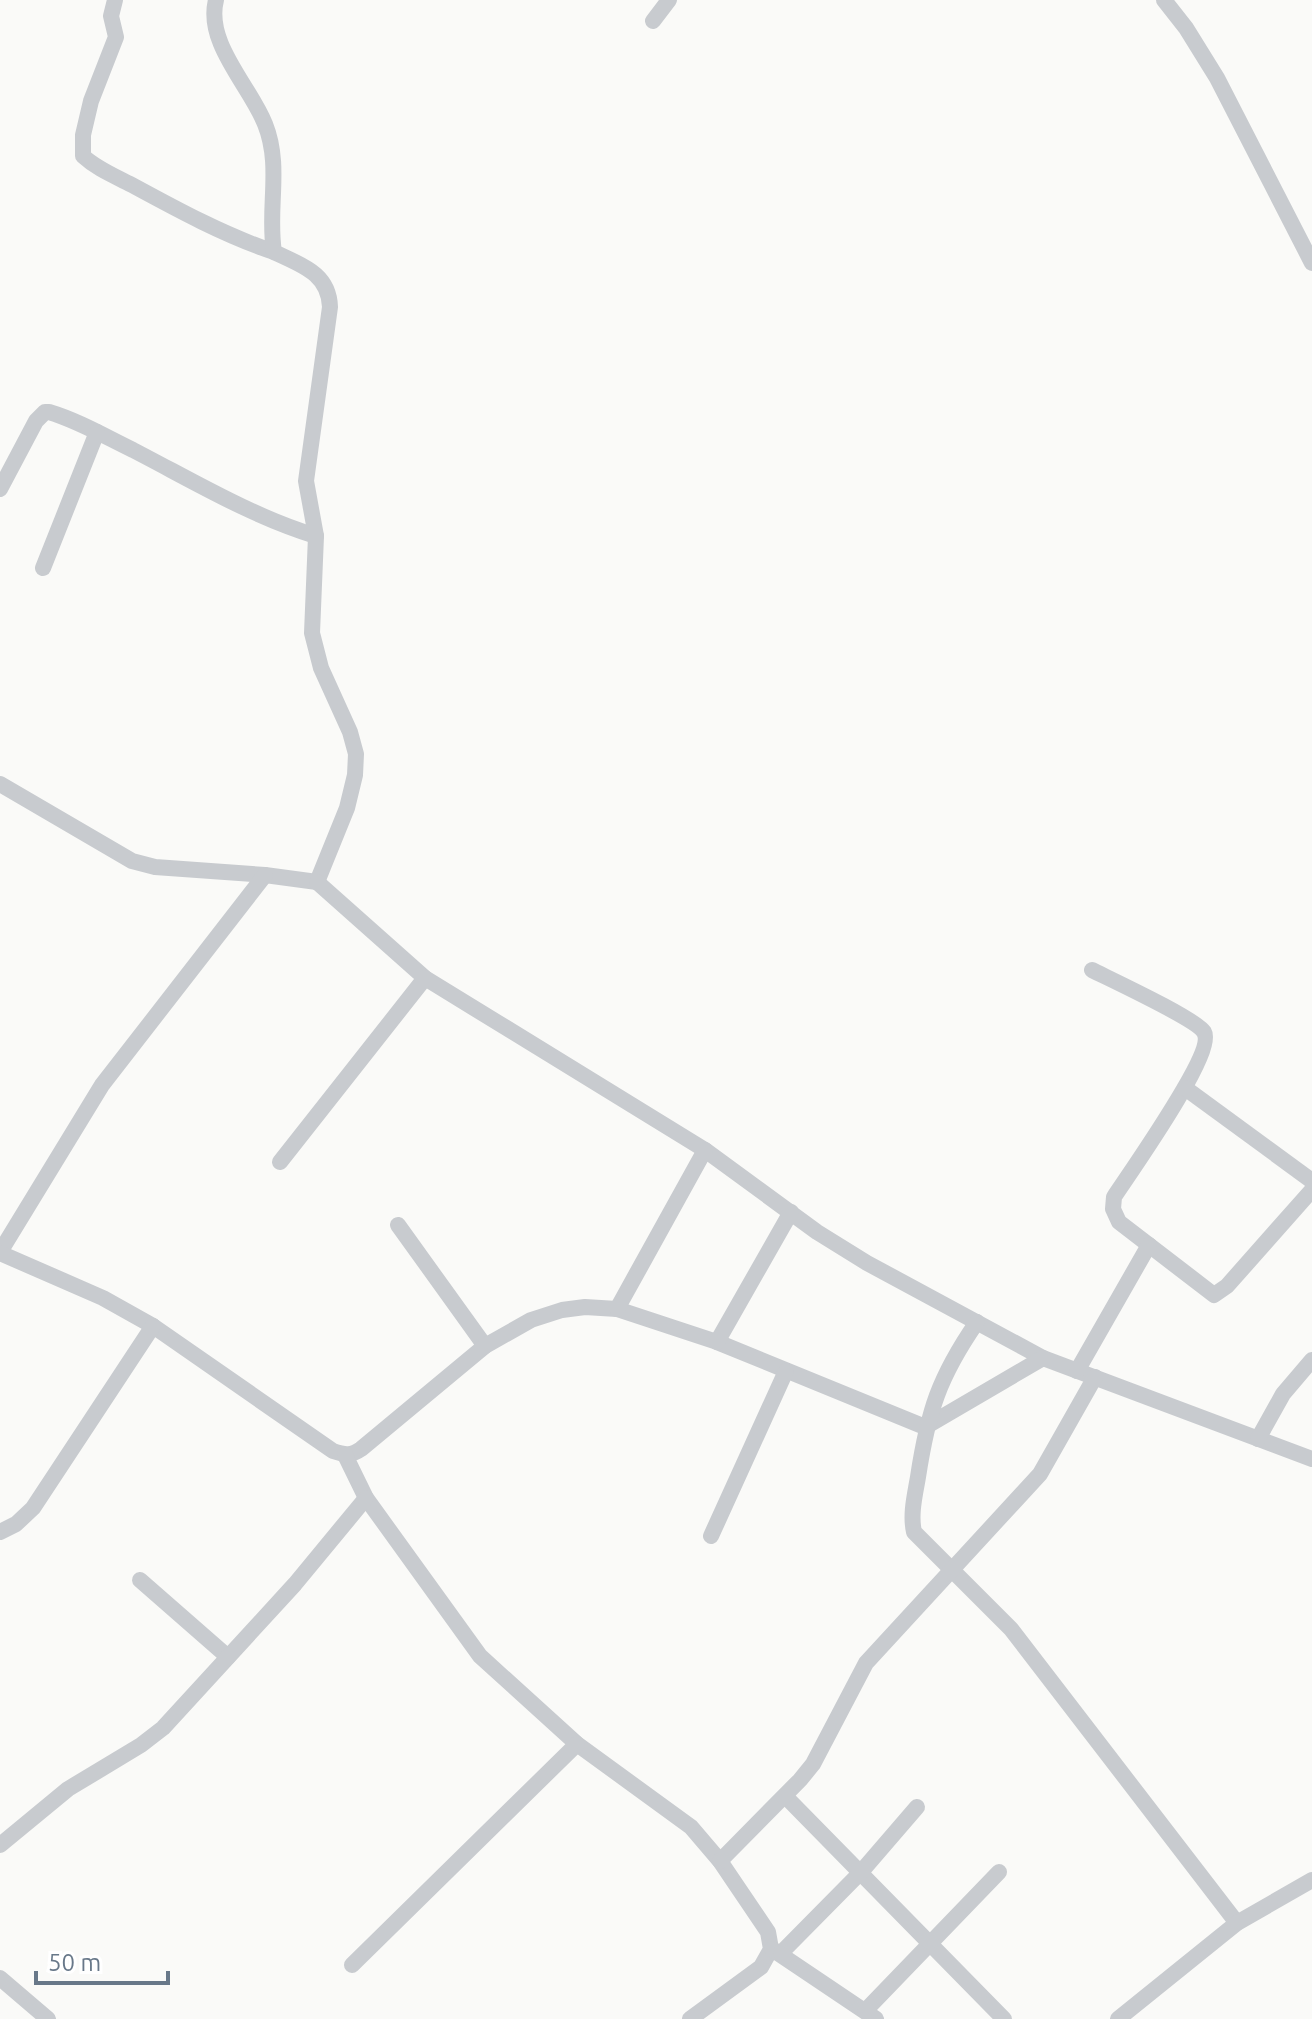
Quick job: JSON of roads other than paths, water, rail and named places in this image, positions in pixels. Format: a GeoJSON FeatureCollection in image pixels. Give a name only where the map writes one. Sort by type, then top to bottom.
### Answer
{"type":"FeatureCollection","features":[{"type":"Feature","properties":{"kind":"street"},"geometry":{"type":"LineString","coordinates":[[115,0],[111,16],[116,37],[91,101],[83,135],[83,156],[175,209],[238,240],[274,252],[319,277],[326,283],[330,294],[306,481],[316,536],[312,633],[321,668],[350,732],[356,754],[355,775],[347,808],[317,882]]}},
{"type":"Feature","properties":{"kind":"street"},"geometry":{"type":"LineString","coordinates":[[216,0],[217,31],[255,103],[272,145],[275,176],[274,252]]}},
{"type":"Feature","properties":{"kind":"street"},"geometry":{"type":"LineString","coordinates":[[653,21],[669,0]]}},
{"type":"Feature","properties":{"kind":"street"},"geometry":{"type":"LineString","coordinates":[[1164,0],[1186,28],[1217,78],[1312,263]]}},
{"type":"Feature","properties":{"kind":"street"},"geometry":{"type":"LineString","coordinates":[[0,489],[36,421],[45,412],[97,432],[234,504],[316,536]]}},
{"type":"Feature","properties":{"kind":"street"},"geometry":{"type":"LineString","coordinates":[[43,568],[97,432]]}},
{"type":"Feature","properties":{"kind":"street"},"geometry":{"type":"LineString","coordinates":[[0,784],[132,861],[177,869],[317,882],[425,978],[705,1150],[867,1263],[1043,1358],[1312,1459]]}},
{"type":"Feature","properties":{"kind":"street"},"geometry":{"type":"LineString","coordinates":[[265,875],[102,1085],[0,1253],[103,1298],[153,1326],[333,1451],[345,1455],[361,1449],[485,1346],[531,1320],[562,1310],[585,1307],[617,1309],[717,1342],[925,1427]]}},
{"type":"Feature","properties":{"kind":"street"},"geometry":{"type":"LineString","coordinates":[[1092,970],[1191,1020],[1205,1034],[1201,1059],[1185,1088],[1114,1197],[1113,1209],[1119,1222],[1214,1295],[1221,1293],[1312,1190]]}},
{"type":"Feature","properties":{"kind":"street"},"geometry":{"type":"LineString","coordinates":[[280,1162],[425,978]]}},
{"type":"Feature","properties":{"kind":"street"},"geometry":{"type":"LineString","coordinates":[[1185,1088],[1312,1181]]}},
{"type":"Feature","properties":{"kind":"street"},"geometry":{"type":"LineString","coordinates":[[617,1309],[705,1150]]}},
{"type":"Feature","properties":{"kind":"street"},"geometry":{"type":"LineString","coordinates":[[717,1342],[791,1212]]}},
{"type":"Feature","properties":{"kind":"street"},"geometry":{"type":"LineString","coordinates":[[398,1225],[485,1346]]}},
{"type":"Feature","properties":{"kind":"street"},"geometry":{"type":"LineString","coordinates":[[1077,1371],[1149,1245]]}},
{"type":"Feature","properties":{"kind":"street"},"geometry":{"type":"LineString","coordinates":[[977,1322],[947,1370],[925,1427],[912,1524],[920,1541],[1011,1629],[1237,1923]]}},
{"type":"Feature","properties":{"kind":"street"},"geometry":{"type":"LineString","coordinates":[[0,1532],[16,1524],[33,1508],[153,1326]]}},
{"type":"Feature","properties":{"kind":"street"},"geometry":{"type":"LineString","coordinates":[[925,1427],[1043,1358]]}},
{"type":"Feature","properties":{"kind":"street"},"geometry":{"type":"LineString","coordinates":[[1258,1439],[1283,1394],[1312,1360]]}},
{"type":"Feature","properties":{"kind":"street"},"geometry":{"type":"LineString","coordinates":[[711,1536],[786,1371]]}},
{"type":"Feature","properties":{"kind":"street"},"geometry":{"type":"LineString","coordinates":[[720,1861],[813,1764],[866,1663],[1040,1474],[1095,1377]]}},
{"type":"Feature","properties":{"kind":"street"},"geometry":{"type":"LineString","coordinates":[[345,1455],[366,1498],[480,1656],[577,1744],[691,1827],[720,1861],[768,1932],[776,1951],[870,2015],[931,1942],[999,1872]]}},
{"type":"Feature","properties":{"kind":"street"},"geometry":{"type":"LineString","coordinates":[[0,1845],[68,1789],[152,1737],[295,1584],[366,1498]]}},
{"type":"Feature","properties":{"kind":"street"},"geometry":{"type":"LineString","coordinates":[[140,1580],[228,1657]]}},
{"type":"Feature","properties":{"kind":"street"},"geometry":{"type":"LineString","coordinates":[[352,1965],[577,1744]]}},
{"type":"Feature","properties":{"kind":"street"},"geometry":{"type":"LineString","coordinates":[[785,1796],[1004,2019]]}},
{"type":"Feature","properties":{"kind":"street"},"geometry":{"type":"LineString","coordinates":[[690,2019],[761,1967],[861,1872],[917,1807]]}},
{"type":"Feature","properties":{"kind":"street"},"geometry":{"type":"LineString","coordinates":[[1118,2019],[1237,1923],[1312,1880]]}},
{"type":"Feature","properties":{"kind":"street"},"geometry":{"type":"LineString","coordinates":[[0,1978],[48,2019]]}}]}
